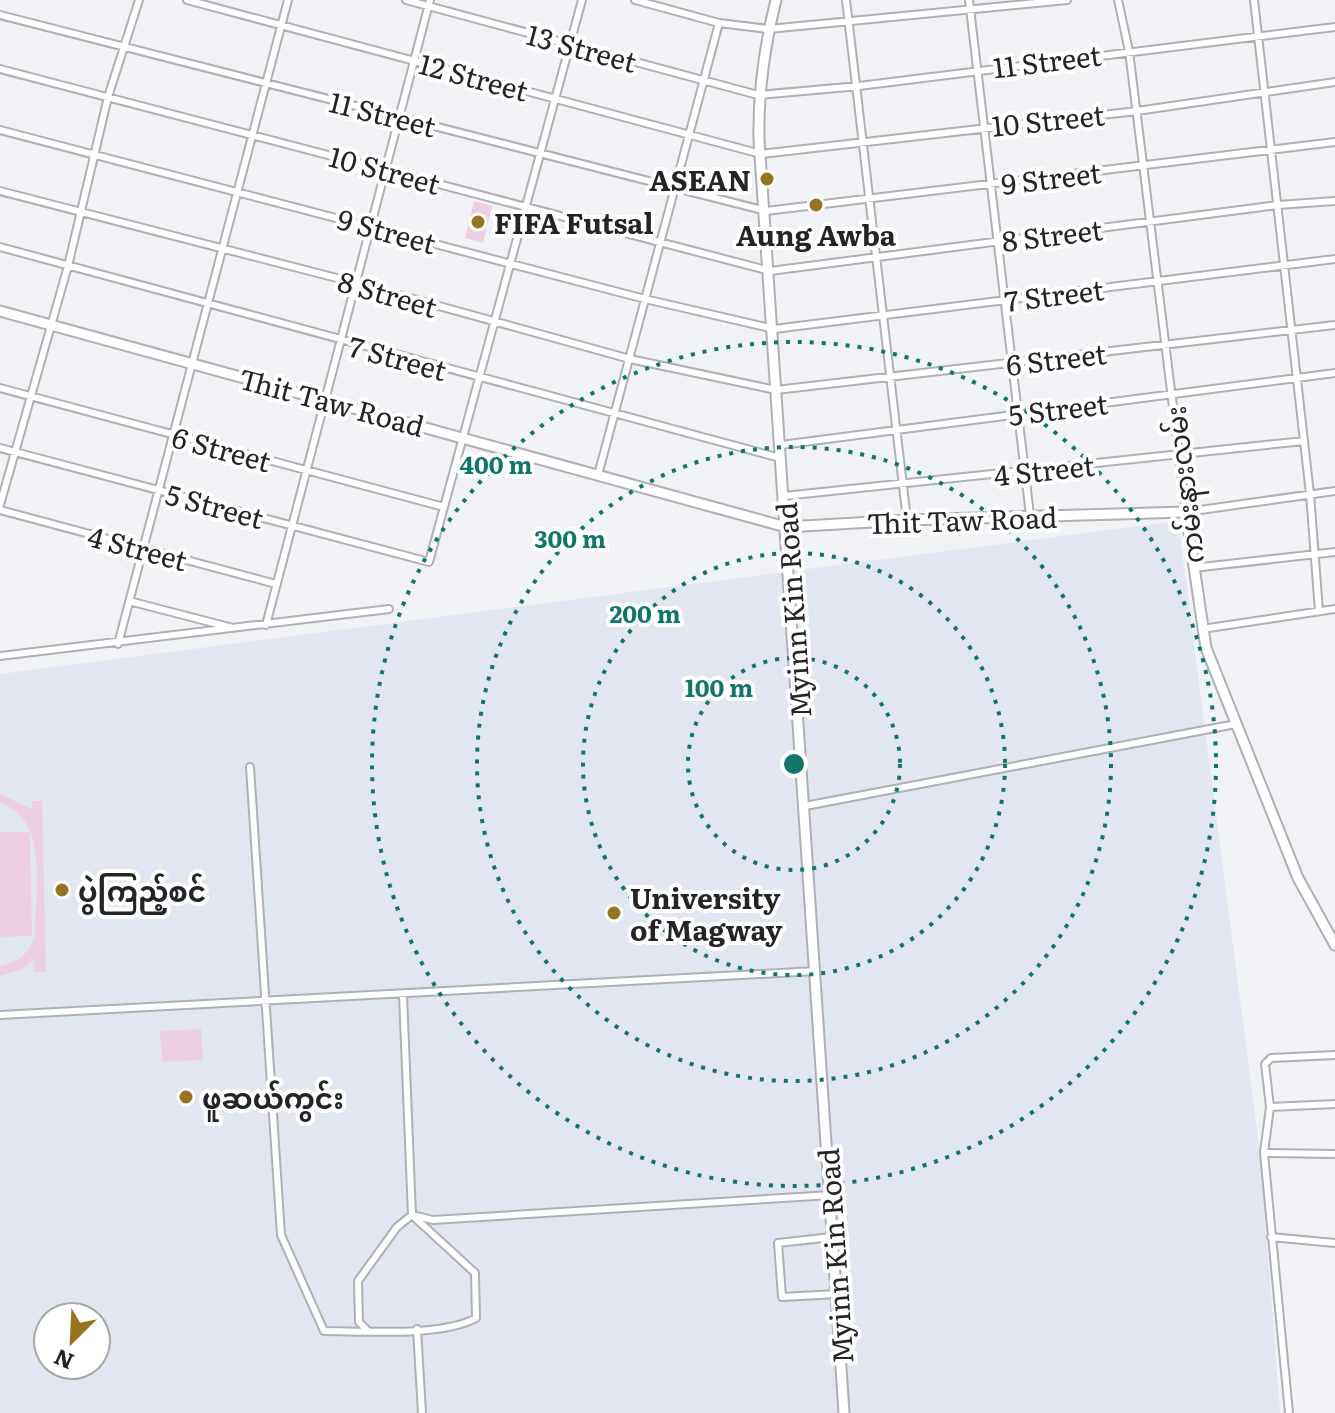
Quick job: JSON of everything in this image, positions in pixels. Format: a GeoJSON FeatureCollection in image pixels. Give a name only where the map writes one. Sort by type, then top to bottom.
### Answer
{"type":"FeatureCollection","features":[{"type":"Feature","properties":{"kind":"street"},"geometry":{"type":"LineString","coordinates":[[0,508],[29,395],[68,266],[108,97],[139,0]]}},
{"type":"Feature","properties":{"kind":"street","name":"12 Street"},"geometry":{"type":"LineString","coordinates":[[187,0],[761,154]]}},
{"type":"Feature","properties":{"kind":"street"},"geometry":{"type":"LineString","coordinates":[[118,644],[288,0]]}},
{"type":"Feature","properties":{"kind":"street","name":"13 Street"},"geometry":{"type":"LineString","coordinates":[[406,0],[429,3],[758,95]]}},
{"type":"Feature","properties":{"kind":"street"},"geometry":{"type":"LineString","coordinates":[[444,507],[582,0]]}},
{"type":"Feature","properties":{"kind":"street"},"geometry":{"type":"LineString","coordinates":[[635,0],[719,23],[769,29],[970,12],[1067,0]]}},
{"type":"Feature","properties":{"kind":"street"},"geometry":{"type":"LineString","coordinates":[[776,0],[758,95],[782,458]]}},
{"type":"Feature","properties":{"kind":"street"},"geometry":{"type":"LineString","coordinates":[[846,0],[859,86],[907,520]]}},
{"type":"Feature","properties":{"kind":"street"},"geometry":{"type":"LineString","coordinates":[[969,0],[1030,515]]}},
{"type":"Feature","properties":{"kind":"street","name":"ကမ်းနားလမ်း"},"geometry":{"type":"LineString","coordinates":[[1118,0],[1129,51],[1164,345],[1206,648],[1298,878],[1335,945]]}},
{"type":"Feature","properties":{"kind":"street"},"geometry":{"type":"LineString","coordinates":[[1254,0],[1310,494],[1319,611]]}},
{"type":"Feature","properties":{"kind":"street"},"geometry":{"type":"LineString","coordinates":[[266,625],[429,3]]}},
{"type":"Feature","properties":{"kind":"street","name":"11 Street"},"geometry":{"type":"LineString","coordinates":[[0,15],[766,211]]}},
{"type":"Feature","properties":{"kind":"street"},"geometry":{"type":"LineString","coordinates":[[598,475],[719,23]]}},
{"type":"Feature","properties":{"kind":"street","name":"11 Street"},"geometry":{"type":"LineString","coordinates":[[758,95],[859,86],[1335,27]]}},
{"type":"Feature","properties":{"kind":"street","name":"10 Street"},"geometry":{"type":"LineString","coordinates":[[0,69],[770,271]]}},
{"type":"Feature","properties":{"kind":"street","name":"10 Street"},"geometry":{"type":"LineString","coordinates":[[761,154],[984,126],[1137,111],[1335,82]]}},
{"type":"Feature","properties":{"kind":"street","name":"9 Street"},"geometry":{"type":"LineString","coordinates":[[0,130],[645,299],[774,329]]}},
{"type":"Feature","properties":{"kind":"street","name":"9 Street"},"geometry":{"type":"LineString","coordinates":[[766,211],[1335,142]]}},
{"type":"Feature","properties":{"kind":"street","name":"8 Street"},"geometry":{"type":"LineString","coordinates":[[0,191],[356,283],[630,359],[776,390]]}},
{"type":"Feature","properties":{"kind":"street","name":"8 Street"},"geometry":{"type":"LineString","coordinates":[[770,271],[1278,205],[1335,201]]}},
{"type":"Feature","properties":{"kind":"street","name":"7 Street"},"geometry":{"type":"LineString","coordinates":[[0,247],[340,342],[782,458]]}},
{"type":"Feature","properties":{"kind":"street","name":"7 Street"},"geometry":{"type":"LineString","coordinates":[[774,329],[1335,259]]}},
{"type":"Feature","properties":{"kind":"street","name":"Thit Taw Road"},"geometry":{"type":"LineString","coordinates":[[0,311],[786,527],[1030,515],[1186,512]]}},
{"type":"Feature","properties":{"kind":"street","name":"6 Street"},"geometry":{"type":"LineString","coordinates":[[776,390],[1335,325]]}},
{"type":"Feature","properties":{"kind":"street","name":"5 Street"},"geometry":{"type":"LineString","coordinates":[[781,443],[1335,373]]}},
{"type":"Feature","properties":{"kind":"street","name":"6 Street"},"geometry":{"type":"LineString","coordinates":[[0,388],[444,507]]}},
{"type":"Feature","properties":{"kind":"street","name":"4 Street"},"geometry":{"type":"LineString","coordinates":[[784,496],[1304,441]]}},
{"type":"Feature","properties":{"kind":"street","name":"5 Street"},"geometry":{"type":"LineString","coordinates":[[0,448],[429,562],[444,507]]}},
{"type":"Feature","properties":{"kind":"street","name":"Myinn Kin Road"},"geometry":{"type":"LineString","coordinates":[[782,458],[844,1413]]}},
{"type":"Feature","properties":{"kind":"street"},"geometry":{"type":"LineString","coordinates":[[1186,512],[1335,491]]}},
{"type":"Feature","properties":{"kind":"street","name":"4 Street"},"geometry":{"type":"LineString","coordinates":[[0,508],[276,584]]}},
{"type":"Feature","properties":{"kind":"street"},"geometry":{"type":"LineString","coordinates":[[1193,568],[1335,552]]}},
{"type":"Feature","properties":{"kind":"street"},"geometry":{"type":"LineString","coordinates":[[129,601],[237,628]]}},
{"type":"Feature","properties":{"kind":"street"},"geometry":{"type":"LineString","coordinates":[[0,656],[389,609]]}},
{"type":"Feature","properties":{"kind":"street"},"geometry":{"type":"LineString","coordinates":[[1202,629],[1335,609]]}},
{"type":"Feature","properties":{"kind":"street"},"geometry":{"type":"LineString","coordinates":[[805,806],[1236,724]]}},
{"type":"Feature","properties":{"kind":"street"},"geometry":{"type":"LineString","coordinates":[[250,767],[281,1235],[324,1331],[417,1329],[464,1324],[476,1318],[478,1290],[475,1273],[412,1215],[403,995]]}},
{"type":"Feature","properties":{"kind":"street"},"geometry":{"type":"LineString","coordinates":[[0,1015],[816,971]]}},
{"type":"Feature","properties":{"kind":"street"},"geometry":{"type":"LineString","coordinates":[[1289,1413],[1264,1153],[1270,1107],[1267,1060],[1335,1055]]}},
{"type":"Feature","properties":{"kind":"street"},"geometry":{"type":"LineString","coordinates":[[1270,1107],[1335,1104]]}},
{"type":"Feature","properties":{"kind":"street"},"geometry":{"type":"LineString","coordinates":[[1264,1153],[1335,1154]]}},
{"type":"Feature","properties":{"kind":"street"},"geometry":{"type":"LineString","coordinates":[[412,1215],[433,1220],[831,1195]]}},
{"type":"Feature","properties":{"kind":"street"},"geometry":{"type":"LineString","coordinates":[[367,1330],[359,1322],[358,1281],[397,1227],[412,1215]]}},
{"type":"Feature","properties":{"kind":"street"},"geometry":{"type":"LineString","coordinates":[[833,1237],[778,1243],[782,1297],[837,1294]]}},
{"type":"Feature","properties":{"kind":"street"},"geometry":{"type":"LineString","coordinates":[[1271,1237],[1335,1243]]}},
{"type":"Feature","properties":{"kind":"street"},"geometry":{"type":"LineString","coordinates":[[417,1329],[422,1413]]}},
{"type":"Feature","properties":{"kind":"shaded area","name":"FIFA Futsal"},"geometry":{"type":"Polygon","coordinates":[[[474,201],[492,206],[483,243],[465,238],[474,201]]]}},
{"type":"Feature","properties":{"kind":"shaded area","name":"University of Magway"},"geometry":{"type":"Polygon","coordinates":[[[1178,521],[1260,1153],[1280,1413],[0,1413],[0,674],[1178,521]]]}},
{"type":"Feature","properties":{"kind":"shaded area"},"geometry":{"type":"Polygon","coordinates":[[[0,794],[32,809],[32,801],[42,801],[46,972],[35,972],[34,960],[22,969],[0,976],[0,966],[24,955],[31,945],[35,932],[37,877],[33,840],[27,824],[16,812],[0,803],[0,794]]]}},
{"type":"Feature","properties":{"kind":"shaded area"},"geometry":{"type":"Polygon","coordinates":[[[0,832],[30,832],[32,936],[0,937],[0,832]]]}},
{"type":"Feature","properties":{"kind":"shaded area"},"geometry":{"type":"Polygon","coordinates":[[[201,1029],[203,1060],[162,1062],[160,1031],[201,1029]]]}},
{"type":"Feature","properties":{"kind":"place","name":"ASEAN"},"geometry":{"type":"Point","coordinates":[767,179]}},
{"type":"Feature","properties":{"kind":"place","name":"Aung Awba"},"geometry":{"type":"Point","coordinates":[816,205]}},
{"type":"Feature","properties":{"kind":"place","name":"FIFA Futsal"},"geometry":{"type":"Point","coordinates":[478,222]}},
{"type":"Feature","properties":{"kind":"place","name":"ပွဲကြည့်စင်"},"geometry":{"type":"Point","coordinates":[62,890]}},
{"type":"Feature","properties":{"kind":"place","name":"University of Magway"},"geometry":{"type":"Point","coordinates":[614,913]}},
{"type":"Feature","properties":{"kind":"place","name":"ဖူဆယ်ကွင်း"},"geometry":{"type":"Point","coordinates":[186,1097]}}]}
